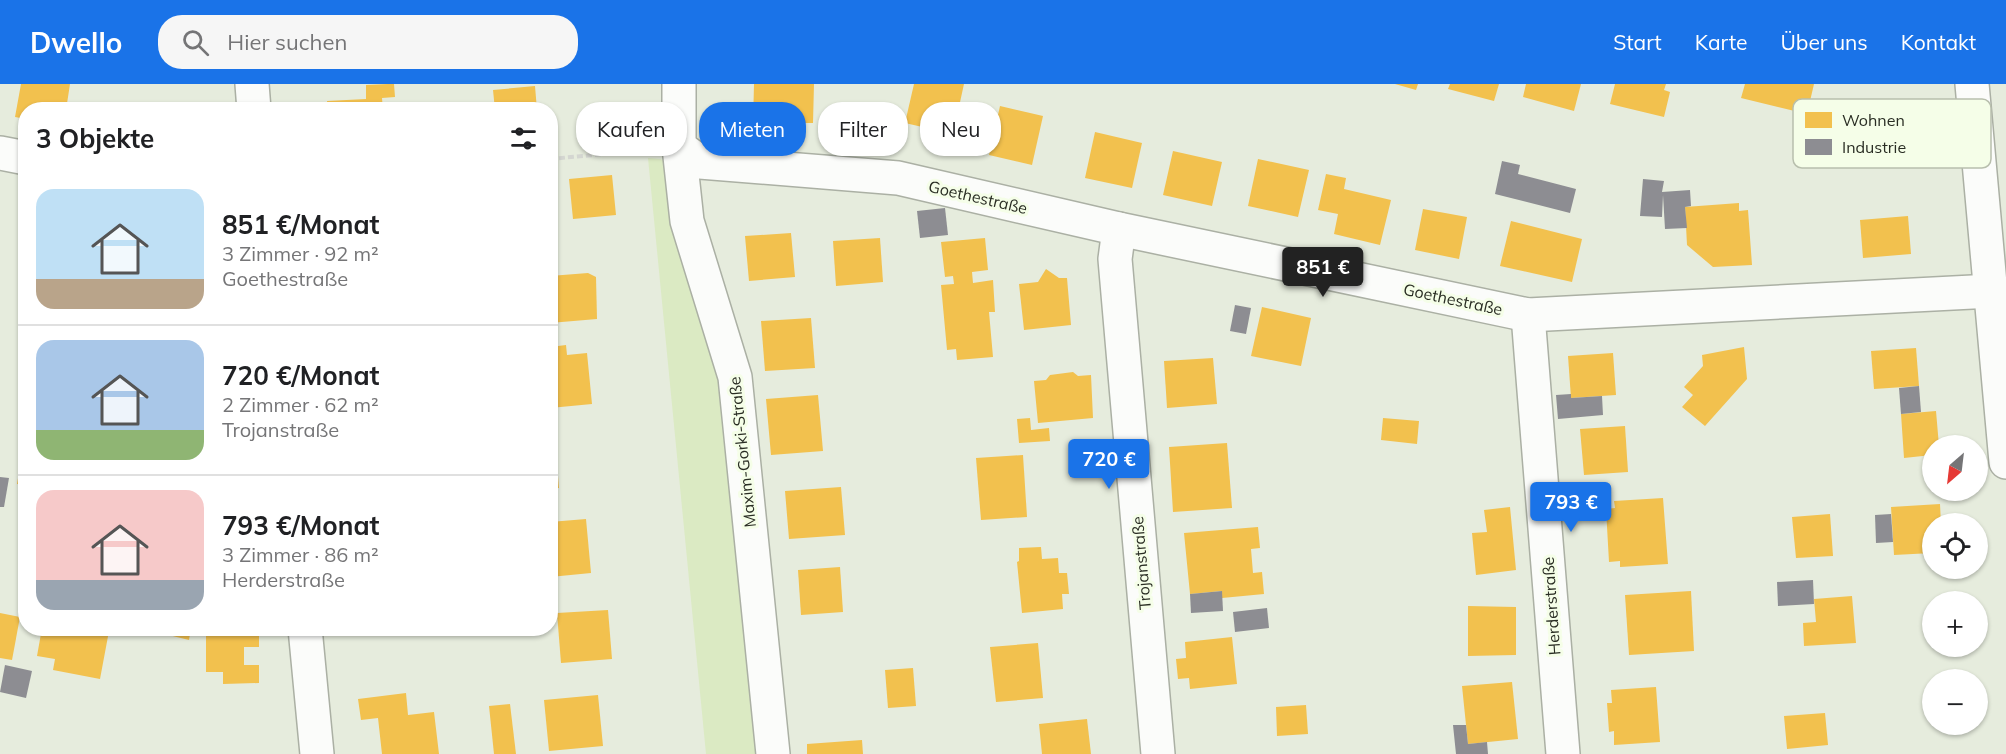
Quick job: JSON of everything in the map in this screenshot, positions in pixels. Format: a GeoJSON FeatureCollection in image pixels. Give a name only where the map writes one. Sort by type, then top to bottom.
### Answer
{"type":"FeatureCollection","features":[{"type":"Feature","properties":{"kind":"street"},"geometry":{"type":"LineString","coordinates":[[252,84],[253,102]]}},
{"type":"Feature","properties":{"kind":"street","name":"Maxim-Gorki-Straße"},"geometry":{"type":"LineString","coordinates":[[679,84],[679,102]]}},
{"type":"Feature","properties":{"kind":"street"},"geometry":{"type":"LineString","coordinates":[[1972,84],[1973,99]]}},
{"type":"Feature","properties":{"kind":"street"},"geometry":{"type":"LineString","coordinates":[[0,153],[18,156]]}},
{"type":"Feature","properties":{"kind":"street","name":"Goethestraße"},"geometry":{"type":"LineString","coordinates":[[687,153],[700,162],[898,178],[1119,229],[1528,315],[1992,291]]}},
{"type":"Feature","properties":{"kind":"street","name":"Maxim-Gorki-Straße"},"geometry":{"type":"LineString","coordinates":[[680,156],[687,221],[735,377],[773,754]]}},
{"type":"Feature","properties":{"kind":"street"},"geometry":{"type":"LineString","coordinates":[[1980,168],[2006,462]]}},
{"type":"Feature","properties":{"kind":"street","name":"Trojanstraße"},"geometry":{"type":"LineString","coordinates":[[1119,229],[1114,259],[1158,754]]}},
{"type":"Feature","properties":{"kind":"street","name":"Herderstraße"},"geometry":{"type":"LineString","coordinates":[[1528,315],[1563,754]]}},
{"type":"Feature","properties":{"kind":"street"},"geometry":{"type":"LineString","coordinates":[[306,636],[317,754]]}},
{"type":"Feature","properties":{"kind":"path"},"geometry":{"type":"LineString","coordinates":[[558,158],[582,156]]}},
{"type":"Feature","properties":{"kind":"green space"},"geometry":{"type":"Polygon","coordinates":[[[648,158],[666,162],[723,380],[762,754],[706,754],[648,158]]]}},
{"type":"Feature","properties":{"kind":"building: Wohnen"},"geometry":{"type":"Polygon","coordinates":[[[21,84],[70,84],[67,102],[18,102],[18,118],[15,117],[21,84]]]}},
{"type":"Feature","properties":{"kind":"building: Wohnen"},"geometry":{"type":"Polygon","coordinates":[[[394,84],[395,97],[382,98],[382,102],[327,102],[366,99],[366,85],[394,84]]]}},
{"type":"Feature","properties":{"kind":"building: Wohnen"},"geometry":{"type":"Polygon","coordinates":[[[754,84],[814,84],[813,123],[806,123],[806,102],[754,102],[754,84]]]}},
{"type":"Feature","properties":{"kind":"building: Wohnen"},"geometry":{"type":"Polygon","coordinates":[[[914,84],[964,84],[960,102],[920,102],[920,126],[908,124],[908,110],[914,84]]]}},
{"type":"Feature","properties":{"kind":"building: Wohnen"},"geometry":{"type":"Polygon","coordinates":[[[1395,84],[1418,84],[1416,90],[1395,84]]]}},
{"type":"Feature","properties":{"kind":"building: Wohnen"},"geometry":{"type":"Polygon","coordinates":[[[1450,84],[1499,84],[1494,101],[1448,89],[1450,84]]]}},
{"type":"Feature","properties":{"kind":"building: Wohnen"},"geometry":{"type":"Polygon","coordinates":[[[1526,84],[1581,84],[1574,111],[1523,97],[1526,84]]]}},
{"type":"Feature","properties":{"kind":"building: Wohnen"},"geometry":{"type":"Polygon","coordinates":[[[1615,84],[1666,84],[1664,90],[1670,92],[1664,117],[1610,104],[1615,84]]]}},
{"type":"Feature","properties":{"kind":"building: Wohnen"},"geometry":{"type":"Polygon","coordinates":[[[1745,84],[1814,84],[1810,99],[1793,99],[1793,111],[1741,98],[1745,84]]]}},
{"type":"Feature","properties":{"kind":"building: Wohnen"},"geometry":{"type":"Polygon","coordinates":[[[535,86],[536,102],[494,102],[493,90],[535,86]]]}},
{"type":"Feature","properties":{"kind":"building: Wohnen"},"geometry":{"type":"Polygon","coordinates":[[[1001,106],[1043,116],[1032,165],[993,156],[1001,156],[1001,106]]]}},
{"type":"Feature","properties":{"kind":"building: Wohnen"},"geometry":{"type":"Polygon","coordinates":[[[1095,132],[1142,143],[1132,188],[1085,178],[1095,132]]]}},
{"type":"Feature","properties":{"kind":"building: Wohnen"},"geometry":{"type":"Polygon","coordinates":[[[1173,151],[1222,162],[1212,206],[1163,195],[1173,151]]]}},
{"type":"Feature","properties":{"kind":"building: Wohnen"},"geometry":{"type":"Polygon","coordinates":[[[1258,159],[1309,170],[1298,217],[1248,206],[1258,159]]]}},
{"type":"Feature","properties":{"kind":"building: Wohnen"},"geometry":{"type":"Polygon","coordinates":[[[1326,174],[1346,178],[1344,189],[1391,200],[1380,245],[1334,234],[1338,214],[1318,210],[1326,174]]]}},
{"type":"Feature","properties":{"kind":"building: Wohnen"},"geometry":{"type":"Polygon","coordinates":[[[612,175],[616,215],[573,219],[569,179],[612,175]]]}},
{"type":"Feature","properties":{"kind":"building: Wohnen"},"geometry":{"type":"Polygon","coordinates":[[[1739,203],[1739,211],[1748,210],[1752,265],[1713,267],[1687,245],[1685,207],[1739,203]]]}},
{"type":"Feature","properties":{"kind":"building: Wohnen"},"geometry":{"type":"Polygon","coordinates":[[[1423,209],[1467,217],[1459,259],[1415,250],[1423,209]]]}},
{"type":"Feature","properties":{"kind":"building: Wohnen"},"geometry":{"type":"Polygon","coordinates":[[[1908,216],[1911,254],[1863,258],[1860,220],[1908,216]]]}},
{"type":"Feature","properties":{"kind":"building: Wohnen"},"geometry":{"type":"Polygon","coordinates":[[[1511,221],[1582,239],[1572,282],[1500,266],[1511,221]]]}},
{"type":"Feature","properties":{"kind":"building: Wohnen"},"geometry":{"type":"Polygon","coordinates":[[[791,233],[795,277],[749,281],[745,236],[791,233]]]}},
{"type":"Feature","properties":{"kind":"building: Wohnen"},"geometry":{"type":"Polygon","coordinates":[[[880,238],[883,282],[836,286],[833,241],[880,238]]]}},
{"type":"Feature","properties":{"kind":"building: Wohnen"},"geometry":{"type":"Polygon","coordinates":[[[985,238],[988,270],[972,272],[973,283],[993,280],[995,312],[989,312],[993,357],[957,360],[956,349],[947,350],[941,285],[954,284],[953,276],[945,277],[941,242],[985,238]]]}},
{"type":"Feature","properties":{"kind":"building: Wohnen"},"geometry":{"type":"Polygon","coordinates":[[[1046,269],[1059,278],[1067,278],[1071,325],[1024,330],[1019,284],[1038,282],[1046,269]]]}},
{"type":"Feature","properties":{"kind":"building: Wohnen"},"geometry":{"type":"Polygon","coordinates":[[[588,273],[596,277],[597,319],[558,322],[558,275],[588,273]]]}},
{"type":"Feature","properties":{"kind":"building: Wohnen"},"geometry":{"type":"Polygon","coordinates":[[[1262,307],[1311,318],[1301,366],[1251,356],[1262,307]]]}},
{"type":"Feature","properties":{"kind":"building: Wohnen"},"geometry":{"type":"Polygon","coordinates":[[[811,318],[815,368],[765,371],[761,321],[811,318]]]}},
{"type":"Feature","properties":{"kind":"building: Wohnen"},"geometry":{"type":"Polygon","coordinates":[[[566,345],[567,355],[587,353],[592,404],[558,407],[558,346],[566,345]]]}},
{"type":"Feature","properties":{"kind":"building: Wohnen"},"geometry":{"type":"Polygon","coordinates":[[[1744,347],[1747,379],[1705,426],[1682,407],[1693,395],[1684,387],[1703,366],[1702,355],[1744,347]]]}},
{"type":"Feature","properties":{"kind":"building: Wohnen"},"geometry":{"type":"Polygon","coordinates":[[[1916,348],[1919,386],[1874,389],[1871,351],[1916,348]]]}},
{"type":"Feature","properties":{"kind":"building: Wohnen"},"geometry":{"type":"Polygon","coordinates":[[[1613,353],[1616,395],[1571,398],[1568,356],[1613,353]]]}},
{"type":"Feature","properties":{"kind":"building: Wohnen"},"geometry":{"type":"Polygon","coordinates":[[[1213,358],[1217,404],[1167,408],[1164,361],[1213,358]]]}},
{"type":"Feature","properties":{"kind":"building: Wohnen"},"geometry":{"type":"Polygon","coordinates":[[[1073,372],[1078,376],[1091,375],[1093,418],[1038,423],[1034,381],[1046,380],[1050,375],[1073,372]]]}},
{"type":"Feature","properties":{"kind":"building: Wohnen"},"geometry":{"type":"Polygon","coordinates":[[[818,395],[823,451],[771,455],[766,399],[818,395]]]}},
{"type":"Feature","properties":{"kind":"building: Wohnen"},"geometry":{"type":"Polygon","coordinates":[[[1936,411],[1938,435],[1922,435],[1922,456],[1904,458],[1901,414],[1936,411]]]}},
{"type":"Feature","properties":{"kind":"building: Wohnen"},"geometry":{"type":"Polygon","coordinates":[[[1030,418],[1031,430],[1049,428],[1050,441],[1019,443],[1017,419],[1030,418]]]}},
{"type":"Feature","properties":{"kind":"building: Wohnen"},"geometry":{"type":"Polygon","coordinates":[[[1383,418],[1419,421],[1417,444],[1381,440],[1383,418]]]}},
{"type":"Feature","properties":{"kind":"building: Wohnen"},"geometry":{"type":"Polygon","coordinates":[[[1625,426],[1628,472],[1584,475],[1580,429],[1625,426]]]}},
{"type":"Feature","properties":{"kind":"building: Wohnen"},"geometry":{"type":"Polygon","coordinates":[[[1227,443],[1232,508],[1173,512],[1169,447],[1227,443]]]}},
{"type":"Feature","properties":{"kind":"building: Wohnen"},"geometry":{"type":"Polygon","coordinates":[[[1023,455],[1027,517],[981,520],[976,458],[1023,455]]]}},
{"type":"Feature","properties":{"kind":"building: Wohnen"},"geometry":{"type":"Polygon","coordinates":[[[841,487],[845,535],[789,539],[785,491],[841,487]]]}},
{"type":"Feature","properties":{"kind":"building: Wohnen"},"geometry":{"type":"Polygon","coordinates":[[[1663,498],[1668,564],[1620,567],[1620,561],[1609,562],[1606,509],[1615,508],[1614,501],[1663,498]]]}},
{"type":"Feature","properties":{"kind":"building: Wohnen"},"geometry":{"type":"Polygon","coordinates":[[[1940,504],[1940,513],[1922,513],[1922,554],[1894,555],[1891,507],[1940,504]]]}},
{"type":"Feature","properties":{"kind":"building: Wohnen"},"geometry":{"type":"Polygon","coordinates":[[[1510,507],[1516,570],[1476,575],[1472,533],[1487,532],[1484,510],[1510,507]]]}},
{"type":"Feature","properties":{"kind":"building: Wohnen"},"geometry":{"type":"Polygon","coordinates":[[[1830,514],[1833,556],[1796,558],[1792,517],[1830,514]]]}},
{"type":"Feature","properties":{"kind":"building: Wohnen"},"geometry":{"type":"Polygon","coordinates":[[[586,519],[591,573],[558,576],[558,521],[586,519]]]}},
{"type":"Feature","properties":{"kind":"building: Wohnen"},"geometry":{"type":"Polygon","coordinates":[[[1258,527],[1260,548],[1251,549],[1253,573],[1262,572],[1264,594],[1222,598],[1222,591],[1190,594],[1184,533],[1258,527]]]}},
{"type":"Feature","properties":{"kind":"building: Wohnen"},"geometry":{"type":"Polygon","coordinates":[[[1041,547],[1042,559],[1058,558],[1059,573],[1067,573],[1069,594],[1062,594],[1063,609],[1022,613],[1017,562],[1019,561],[1019,548],[1041,547]]]}},
{"type":"Feature","properties":{"kind":"building: Wohnen"},"geometry":{"type":"Polygon","coordinates":[[[840,567],[843,612],[801,615],[798,570],[840,567]]]}},
{"type":"Feature","properties":{"kind":"building: Wohnen"},"geometry":{"type":"Polygon","coordinates":[[[1691,591],[1694,651],[1629,655],[1625,595],[1691,591]]]}},
{"type":"Feature","properties":{"kind":"building: Wohnen"},"geometry":{"type":"Polygon","coordinates":[[[1852,596],[1856,643],[1804,646],[1803,623],[1816,622],[1814,599],[1852,596]]]}},
{"type":"Feature","properties":{"kind":"building: Wohnen"},"geometry":{"type":"Polygon","coordinates":[[[1468,606],[1516,607],[1516,655],[1468,656],[1468,606]]]}},
{"type":"Feature","properties":{"kind":"building: Wohnen"},"geometry":{"type":"Polygon","coordinates":[[[608,610],[612,659],[561,663],[558,613],[608,610]]]}},
{"type":"Feature","properties":{"kind":"building: Wohnen"},"geometry":{"type":"Polygon","coordinates":[[[0,613],[18,617],[12,660],[0,658],[0,613]]]}},
{"type":"Feature","properties":{"kind":"building: Wohnen"},"geometry":{"type":"Polygon","coordinates":[[[41,636],[108,636],[100,679],[53,670],[55,659],[37,656],[41,636]]]}},
{"type":"Feature","properties":{"kind":"building: Wohnen"},"geometry":{"type":"Polygon","coordinates":[[[173,636],[190,636],[189,640],[173,636]]]}},
{"type":"Feature","properties":{"kind":"building: Wohnen"},"geometry":{"type":"Polygon","coordinates":[[[206,636],[259,636],[259,647],[244,647],[244,665],[259,665],[259,683],[223,684],[223,672],[206,672],[206,636]]]}},
{"type":"Feature","properties":{"kind":"building: Wohnen"},"geometry":{"type":"Polygon","coordinates":[[[1232,637],[1237,684],[1190,689],[1189,678],[1178,679],[1176,659],[1186,658],[1185,642],[1232,637]]]}},
{"type":"Feature","properties":{"kind":"building: Wohnen"},"geometry":{"type":"Polygon","coordinates":[[[1038,643],[1043,698],[996,702],[990,647],[1038,643]]]}},
{"type":"Feature","properties":{"kind":"building: Wohnen"},"geometry":{"type":"Polygon","coordinates":[[[913,668],[916,706],[888,708],[885,670],[913,668]]]}},
{"type":"Feature","properties":{"kind":"building: Wohnen"},"geometry":{"type":"Polygon","coordinates":[[[1512,682],[1518,739],[1468,744],[1462,686],[1512,682]]]}},
{"type":"Feature","properties":{"kind":"building: Wohnen"},"geometry":{"type":"Polygon","coordinates":[[[1656,687],[1660,742],[1614,745],[1614,731],[1609,732],[1607,703],[1612,703],[1611,690],[1656,687]]]}},
{"type":"Feature","properties":{"kind":"building: Wohnen"},"geometry":{"type":"Polygon","coordinates":[[[406,693],[408,715],[434,712],[439,754],[382,754],[378,718],[361,720],[358,699],[406,693]]]}},
{"type":"Feature","properties":{"kind":"building: Wohnen"},"geometry":{"type":"Polygon","coordinates":[[[598,695],[603,746],[549,751],[544,700],[598,695]]]}},
{"type":"Feature","properties":{"kind":"building: Wohnen"},"geometry":{"type":"Polygon","coordinates":[[[510,704],[516,754],[494,754],[489,706],[510,704]]]}},
{"type":"Feature","properties":{"kind":"building: Wohnen"},"geometry":{"type":"Polygon","coordinates":[[[1306,705],[1308,734],[1277,736],[1276,707],[1306,705]]]}},
{"type":"Feature","properties":{"kind":"building: Wohnen"},"geometry":{"type":"Polygon","coordinates":[[[1825,713],[1828,745],[1787,749],[1784,716],[1825,713]]]}},
{"type":"Feature","properties":{"kind":"building: Wohnen"},"geometry":{"type":"Polygon","coordinates":[[[1087,719],[1091,754],[1042,754],[1039,724],[1087,719]]]}},
{"type":"Feature","properties":{"kind":"building: Wohnen"},"geometry":{"type":"Polygon","coordinates":[[[862,740],[863,754],[807,754],[807,744],[862,740]]]}},
{"type":"Feature","properties":{"kind":"building: Industrie"},"geometry":{"type":"Polygon","coordinates":[[[1502,161],[1520,165],[1518,174],[1576,189],[1570,213],[1495,194],[1502,161]]]}},
{"type":"Feature","properties":{"kind":"building: Industrie"},"geometry":{"type":"Polygon","coordinates":[[[1643,179],[1664,181],[1662,192],[1690,190],[1691,206],[1685,207],[1687,228],[1665,229],[1663,195],[1662,217],[1640,216],[1643,179]]]}},
{"type":"Feature","properties":{"kind":"building: Industrie"},"geometry":{"type":"Polygon","coordinates":[[[945,208],[948,235],[920,238],[917,211],[945,208]]]}},
{"type":"Feature","properties":{"kind":"building: Industrie"},"geometry":{"type":"Polygon","coordinates":[[[1235,305],[1251,308],[1246,334],[1230,331],[1235,305]]]}},
{"type":"Feature","properties":{"kind":"building: Industrie"},"geometry":{"type":"Polygon","coordinates":[[[1919,386],[1921,412],[1901,414],[1899,388],[1919,386]]]}},
{"type":"Feature","properties":{"kind":"building: Industrie"},"geometry":{"type":"Polygon","coordinates":[[[1571,394],[1571,398],[1602,396],[1603,415],[1558,419],[1556,395],[1571,394]]]}},
{"type":"Feature","properties":{"kind":"building: Industrie"},"geometry":{"type":"Polygon","coordinates":[[[0,477],[9,478],[4,507],[0,507],[0,477]]]}},
{"type":"Feature","properties":{"kind":"building: Industrie"},"geometry":{"type":"Polygon","coordinates":[[[1891,514],[1893,542],[1876,543],[1875,515],[1891,514]]]}},
{"type":"Feature","properties":{"kind":"building: Industrie"},"geometry":{"type":"Polygon","coordinates":[[[1813,580],[1814,604],[1778,606],[1777,582],[1813,580]]]}},
{"type":"Feature","properties":{"kind":"building: Industrie"},"geometry":{"type":"Polygon","coordinates":[[[1222,591],[1223,611],[1191,613],[1190,594],[1222,591]]]}},
{"type":"Feature","properties":{"kind":"building: Industrie"},"geometry":{"type":"Polygon","coordinates":[[[1267,608],[1269,628],[1235,632],[1233,612],[1267,608]]]}},
{"type":"Feature","properties":{"kind":"building: Industrie"},"geometry":{"type":"Polygon","coordinates":[[[5,665],[32,671],[26,698],[0,692],[5,665]]]}},
{"type":"Feature","properties":{"kind":"building: Industrie"},"geometry":{"type":"Polygon","coordinates":[[[1453,725],[1466,725],[1468,744],[1487,742],[1488,754],[1456,754],[1453,725]]]}}]}
